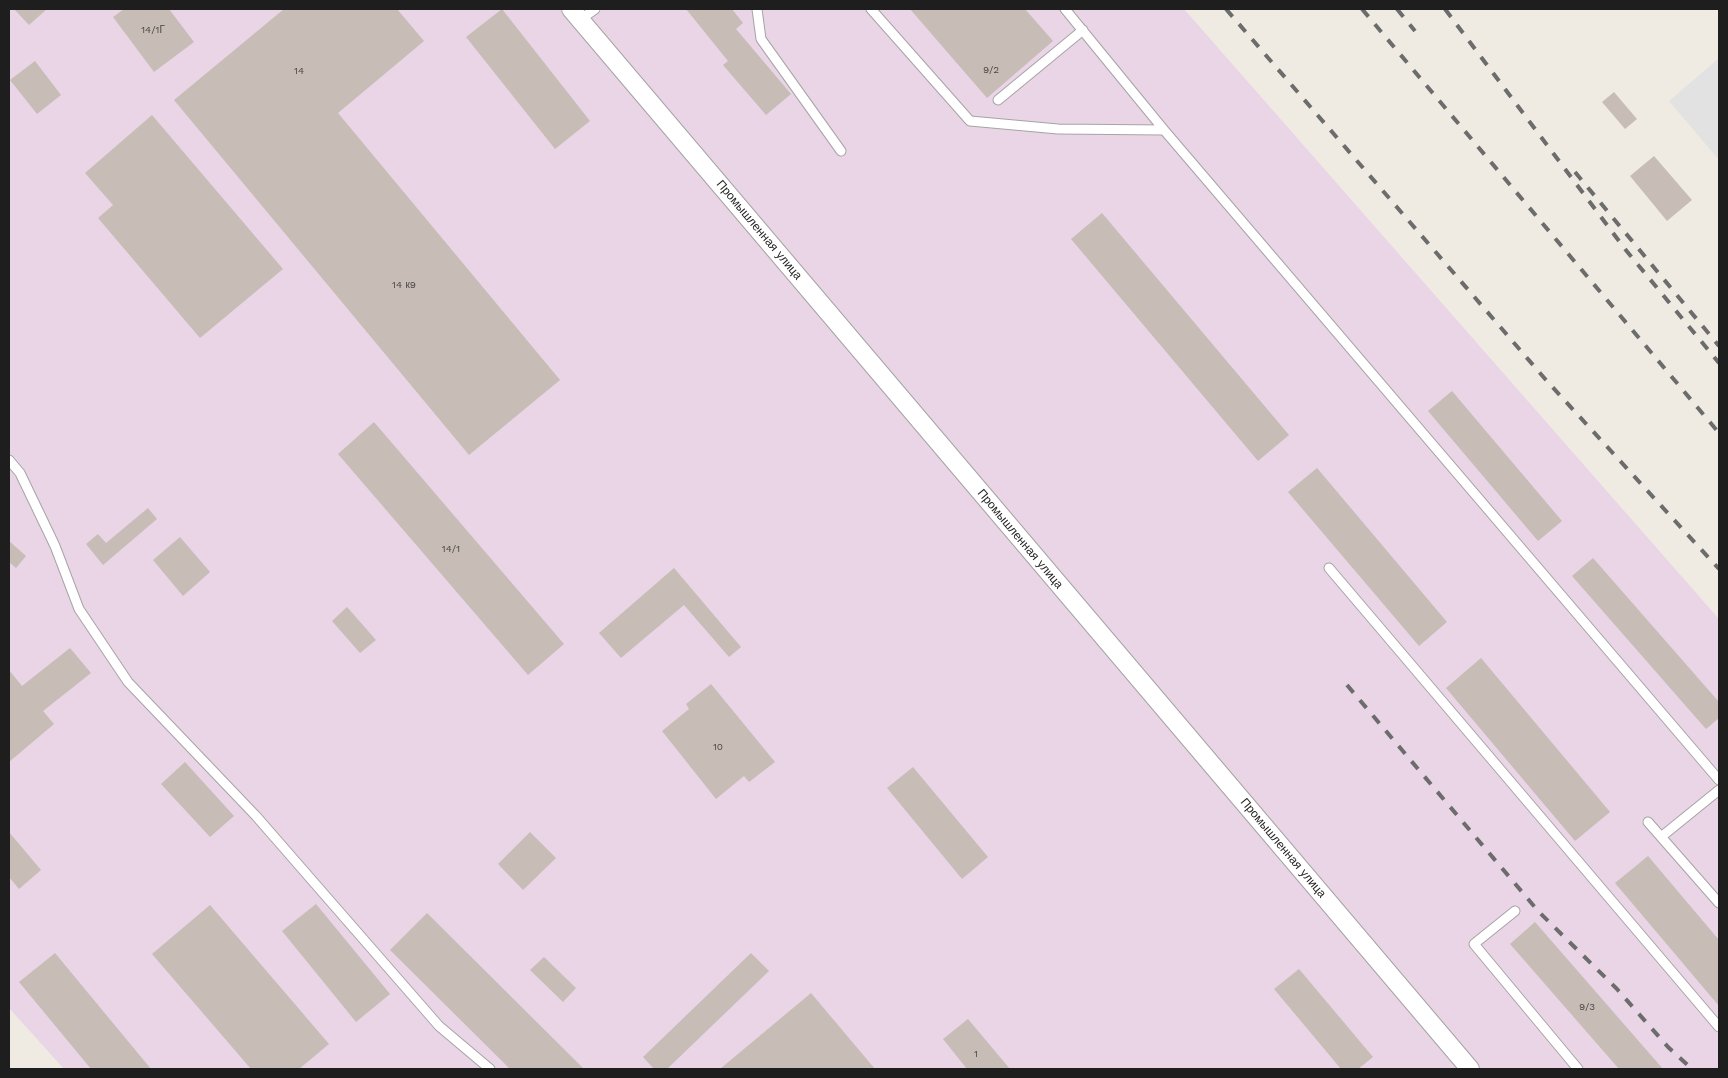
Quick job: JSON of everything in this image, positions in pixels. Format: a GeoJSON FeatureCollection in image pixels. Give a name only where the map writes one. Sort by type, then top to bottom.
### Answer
{"type":"FeatureCollection","features":[{"type":"Feature","properties":{"kind":"street","name":"Промышленная улица"},"geometry":{"type":"LineString","coordinates":[[575,14],[1470,1069]]}},
{"type":"Feature","properties":{"kind":"lane"},"geometry":{"type":"LineString","coordinates":[[575,14],[595,9]]}},
{"type":"Feature","properties":{"kind":"lane"},"geometry":{"type":"LineString","coordinates":[[758,9],[760,38],[841,151]]}},
{"type":"Feature","properties":{"kind":"lane"},"geometry":{"type":"LineString","coordinates":[[870,9],[970,121],[1058,129],[1164,130]]}},
{"type":"Feature","properties":{"kind":"lane"},"geometry":{"type":"LineString","coordinates":[[1065,9],[1164,130],[1719,780]]}},
{"type":"Feature","properties":{"kind":"lane"},"geometry":{"type":"LineString","coordinates":[[998,100],[1083,30]]}},
{"type":"Feature","properties":{"kind":"lane"},"geometry":{"type":"LineString","coordinates":[[9,460],[20,473],[55,546],[79,608],[128,682],[256,816],[439,1026],[490,1069]]}},
{"type":"Feature","properties":{"kind":"lane"},"geometry":{"type":"LineString","coordinates":[[1330,568],[1719,1027]]}},
{"type":"Feature","properties":{"kind":"lane"},"geometry":{"type":"LineString","coordinates":[[1661,837],[1719,790]]}},
{"type":"Feature","properties":{"kind":"lane"},"geometry":{"type":"LineString","coordinates":[[1648,822],[1718,898]]}},
{"type":"Feature","properties":{"kind":"lane"},"geometry":{"type":"LineString","coordinates":[[1515,911],[1474,944],[1578,1069]]}},
{"type":"Feature","properties":{"kind":"shaded area"},"geometry":{"type":"Polygon","coordinates":[[[9,9],[1184,9],[1719,619],[1719,1069],[64,1069],[9,1008],[9,9]]]}},
{"type":"Feature","properties":{"kind":"shaded area"},"geometry":{"type":"Polygon","coordinates":[[[1719,58],[1719,160],[1669,101],[1719,58]]]}},
{"type":"Feature","properties":{"kind":"building"},"geometry":{"type":"Polygon","coordinates":[[[14,9],[47,9],[29,25],[14,9]]]}},
{"type":"Feature","properties":{"kind":"building"},"geometry":{"type":"Polygon","coordinates":[[[124,9],[169,9],[194,42],[154,72],[113,17],[124,9]]]}},
{"type":"Feature","properties":{"kind":"building"},"geometry":{"type":"Polygon","coordinates":[[[284,9],[397,9],[424,41],[338,113],[560,380],[469,455],[174,100],[284,9]]]}},
{"type":"Feature","properties":{"kind":"building"},"geometry":{"type":"Polygon","coordinates":[[[502,9],[590,121],[555,149],[466,37],[502,9]]]}},
{"type":"Feature","properties":{"kind":"building"},"geometry":{"type":"Polygon","coordinates":[[[686,9],[732,9],[743,23],[736,29],[791,94],[766,115],[723,65],[728,61],[686,9]]]}},
{"type":"Feature","properties":{"kind":"building"},"geometry":{"type":"Polygon","coordinates":[[[910,9],[1025,9],[1053,41],[987,98],[910,9]]]}},
{"type":"Feature","properties":{"kind":"building"},"geometry":{"type":"Polygon","coordinates":[[[35,61],[61,95],[37,114],[10,80],[35,61]]]}},
{"type":"Feature","properties":{"kind":"building"},"geometry":{"type":"Polygon","coordinates":[[[1614,92],[1637,119],[1625,129],[1602,102],[1614,92]]]}},
{"type":"Feature","properties":{"kind":"building"},"geometry":{"type":"Polygon","coordinates":[[[152,115],[283,269],[200,338],[98,218],[113,205],[85,173],[152,115]]]}},
{"type":"Feature","properties":{"kind":"building"},"geometry":{"type":"Polygon","coordinates":[[[1654,156],[1692,200],[1667,221],[1630,176],[1654,156]]]}},
{"type":"Feature","properties":{"kind":"building"},"geometry":{"type":"Polygon","coordinates":[[[1102,213],[1289,435],[1258,461],[1071,239],[1102,213]]]}},
{"type":"Feature","properties":{"kind":"building"},"geometry":{"type":"Polygon","coordinates":[[[1452,391],[1562,521],[1538,541],[1428,411],[1452,391]]]}},
{"type":"Feature","properties":{"kind":"building"},"geometry":{"type":"Polygon","coordinates":[[[374,422],[564,644],[528,675],[338,454],[374,422]]]}},
{"type":"Feature","properties":{"kind":"building"},"geometry":{"type":"Polygon","coordinates":[[[1317,468],[1447,622],[1419,646],[1288,492],[1317,468]]]}},
{"type":"Feature","properties":{"kind":"building"},"geometry":{"type":"Polygon","coordinates":[[[148,508],[157,519],[103,565],[86,544],[98,534],[106,543],[148,508]]]}},
{"type":"Feature","properties":{"kind":"building"},"geometry":{"type":"Polygon","coordinates":[[[180,537],[210,572],[183,596],[153,560],[180,537]]]}},
{"type":"Feature","properties":{"kind":"building"},"geometry":{"type":"Polygon","coordinates":[[[9,541],[26,556],[16,568],[9,562],[9,541]]]}},
{"type":"Feature","properties":{"kind":"building"},"geometry":{"type":"Polygon","coordinates":[[[1593,558],[1719,702],[1719,718],[1706,729],[1572,576],[1593,558]]]}},
{"type":"Feature","properties":{"kind":"building"},"geometry":{"type":"Polygon","coordinates":[[[674,568],[741,647],[729,657],[684,605],[621,658],[599,633],[674,568]]]}},
{"type":"Feature","properties":{"kind":"building"},"geometry":{"type":"Polygon","coordinates":[[[347,607],[376,640],[360,653],[332,621],[347,607]]]}},
{"type":"Feature","properties":{"kind":"building"},"geometry":{"type":"Polygon","coordinates":[[[70,648],[91,673],[43,711],[54,724],[9,762],[9,670],[22,686],[70,648]]]}},
{"type":"Feature","properties":{"kind":"building"},"geometry":{"type":"Polygon","coordinates":[[[1481,658],[1610,812],[1575,841],[1446,688],[1481,658]]]}},
{"type":"Feature","properties":{"kind":"building"},"geometry":{"type":"Polygon","coordinates":[[[711,684],[775,762],[749,782],[744,776],[716,799],[662,731],[689,709],[686,704],[711,684]]]}},
{"type":"Feature","properties":{"kind":"building"},"geometry":{"type":"Polygon","coordinates":[[[185,762],[234,816],[210,837],[161,784],[185,762]]]}},
{"type":"Feature","properties":{"kind":"building"},"geometry":{"type":"Polygon","coordinates":[[[913,767],[988,857],[962,879],[887,788],[913,767]]]}},
{"type":"Feature","properties":{"kind":"building"},"geometry":{"type":"Polygon","coordinates":[[[9,832],[41,870],[19,889],[9,877],[9,832]]]}},
{"type":"Feature","properties":{"kind":"building"},"geometry":{"type":"Polygon","coordinates":[[[530,832],[556,858],[523,890],[498,864],[530,832]]]}},
{"type":"Feature","properties":{"kind":"building"},"geometry":{"type":"Polygon","coordinates":[[[1648,856],[1719,940],[1719,1006],[1615,883],[1648,856]]]}},
{"type":"Feature","properties":{"kind":"building"},"geometry":{"type":"Polygon","coordinates":[[[316,904],[390,994],[356,1022],[282,931],[316,904]]]}},
{"type":"Feature","properties":{"kind":"building"},"geometry":{"type":"Polygon","coordinates":[[[210,905],[329,1044],[299,1069],[251,1069],[152,954],[210,905]]]}},
{"type":"Feature","properties":{"kind":"building"},"geometry":{"type":"Polygon","coordinates":[[[427,913],[584,1069],[510,1069],[390,950],[427,913]]]}},
{"type":"Feature","properties":{"kind":"building"},"geometry":{"type":"Polygon","coordinates":[[[1535,922],[1663,1069],[1619,1069],[1510,944],[1535,922]]]}},
{"type":"Feature","properties":{"kind":"building"},"geometry":{"type":"Polygon","coordinates":[[[55,953],[151,1069],[91,1069],[19,982],[55,953]]]}},
{"type":"Feature","properties":{"kind":"building"},"geometry":{"type":"Polygon","coordinates":[[[751,953],[769,971],[667,1069],[654,1069],[643,1057],[751,953]]]}},
{"type":"Feature","properties":{"kind":"building"},"geometry":{"type":"Polygon","coordinates":[[[544,957],[576,988],[563,1002],[530,970],[544,957]]]}},
{"type":"Feature","properties":{"kind":"building"},"geometry":{"type":"Polygon","coordinates":[[[1299,969],[1373,1057],[1358,1069],[1341,1069],[1274,989],[1299,969]]]}},
{"type":"Feature","properties":{"kind":"building"},"geometry":{"type":"Polygon","coordinates":[[[811,993],[875,1069],[720,1069],[811,993]]]}},
{"type":"Feature","properties":{"kind":"building"},"geometry":{"type":"Polygon","coordinates":[[[968,1019],[1010,1069],[967,1069],[943,1039],[968,1019]]]}},
{"type":"Feature","properties":{"kind":"railway"},"geometry":{"type":"LineString","coordinates":[[1226,9],[1546,380],[1719,569]]}},
{"type":"Feature","properties":{"kind":"railway"},"geometry":{"type":"LineString","coordinates":[[1362,9],[1719,433]]}},
{"type":"Feature","properties":{"kind":"railway"},"geometry":{"type":"LineString","coordinates":[[1397,9],[1415,31]]}},
{"type":"Feature","properties":{"kind":"railway"},"geometry":{"type":"LineString","coordinates":[[1445,9],[1625,249],[1719,363]]}},
{"type":"Feature","properties":{"kind":"railway"},"geometry":{"type":"LineString","coordinates":[[1575,172],[1719,346]]}},
{"type":"Feature","properties":{"kind":"railway"},"geometry":{"type":"LineString","coordinates":[[1347,685],[1539,912],[1617,989],[1668,1047],[1692,1069]]}}]}
